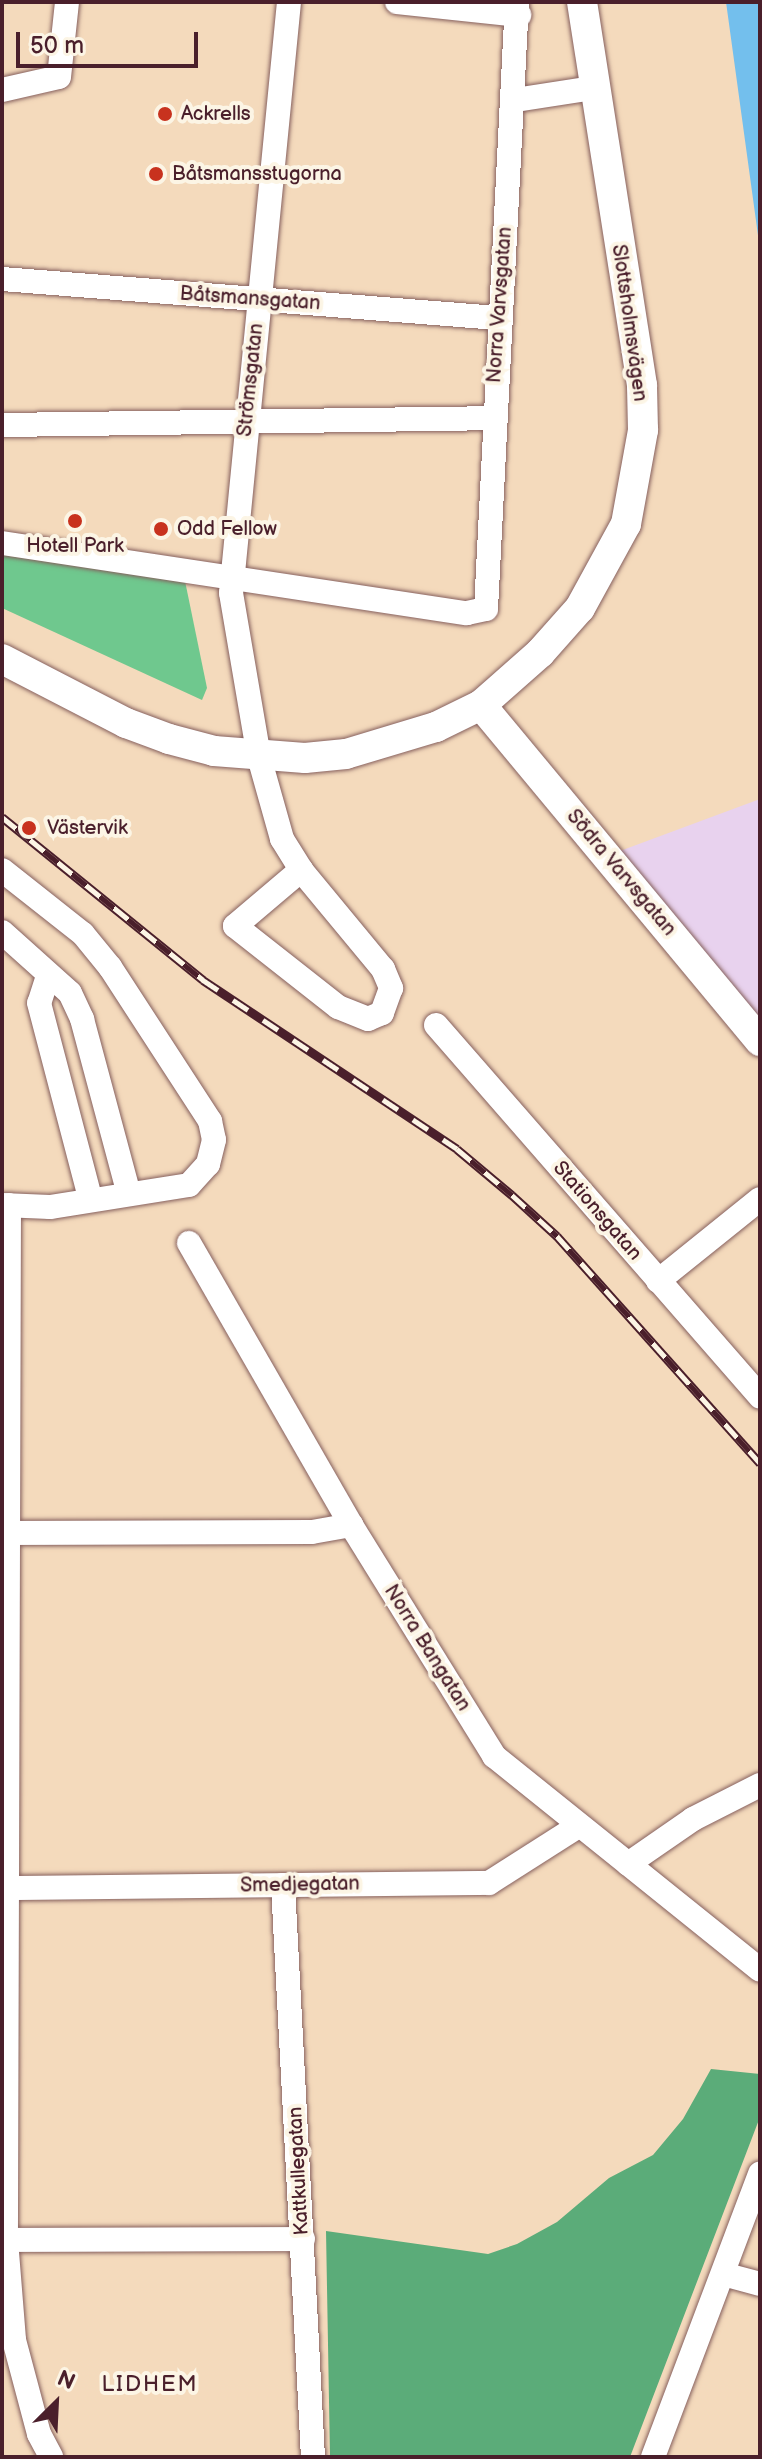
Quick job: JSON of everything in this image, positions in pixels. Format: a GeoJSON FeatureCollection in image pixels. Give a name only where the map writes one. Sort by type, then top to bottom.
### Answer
{"type":"FeatureCollection","features":[{"type":"Feature","properties":{"kind":"street"},"geometry":{"type":"LineString","coordinates":[[2,90],[59,77],[67,2]]}},
{"type":"Feature","properties":{"kind":"street","name":"Strömsgatan"},"geometry":{"type":"LineString","coordinates":[[259,757],[230,574],[289,2]]}},
{"type":"Feature","properties":{"kind":"street"},"geometry":{"type":"LineString","coordinates":[[397,2],[518,9]]}},
{"type":"Feature","properties":{"kind":"street","name":"Slottsholmsvägen"},"geometry":{"type":"LineString","coordinates":[[2,659],[126,723],[214,751],[259,757],[346,754],[403,741],[481,705],[540,653],[580,608],[626,524],[643,430],[642,385],[593,88],[582,2]]}},
{"type":"Feature","properties":{"kind":"street","name":"Norra Varvsgatan"},"geometry":{"type":"LineString","coordinates":[[230,574],[467,613],[486,609],[492,418],[515,100],[518,9]]}},
{"type":"Feature","properties":{"kind":"street"},"geometry":{"type":"LineString","coordinates":[[515,100],[593,88]]}},
{"type":"Feature","properties":{"kind":"street","name":"Båtsmansgatan"},"geometry":{"type":"LineString","coordinates":[[2,279],[499,318]]}},
{"type":"Feature","properties":{"kind":"street"},"geometry":{"type":"LineString","coordinates":[[2,425],[492,418]]}},
{"type":"Feature","properties":{"kind":"street"},"geometry":{"type":"LineString","coordinates":[[2,543],[230,574]]}},
{"type":"Feature","properties":{"kind":"street","name":"Södra Varvsgatan"},"geometry":{"type":"LineString","coordinates":[[481,705],[760,1041]]}},
{"type":"Feature","properties":{"kind":"street"},"geometry":{"type":"LineString","coordinates":[[259,757],[282,839],[301,870],[383,969],[391,988],[382,1013],[368,1019],[338,1007],[235,926],[301,870]]}},
{"type":"Feature","properties":{"kind":"street"},"geometry":{"type":"LineString","coordinates":[[2,870],[83,934],[210,1121],[214,1140],[208,1164],[189,1185],[128,1191],[50,1207],[6,1205],[4,2240],[14,2340],[39,2434],[51,2457]]}},
{"type":"Feature","properties":{"kind":"street"},"geometry":{"type":"LineString","coordinates":[[2,932],[70,993],[82,1019],[128,1191]]}},
{"type":"Feature","properties":{"kind":"street"},"geometry":{"type":"LineString","coordinates":[[48,976],[39,1003],[90,1198]]}},
{"type":"Feature","properties":{"kind":"street","name":"Stationsgatan"},"geometry":{"type":"LineString","coordinates":[[436,1025],[760,1397]]}},
{"type":"Feature","properties":{"kind":"street"},"geometry":{"type":"LineString","coordinates":[[658,1281],[760,1199]]}},
{"type":"Feature","properties":{"kind":"street","name":"Norra Bangatan"},"geometry":{"type":"LineString","coordinates":[[189,1243],[351,1525],[494,1756],[577,1827],[760,1970]]}},
{"type":"Feature","properties":{"kind":"street"},"geometry":{"type":"LineString","coordinates":[[5,1533],[312,1532],[351,1525]]}},
{"type":"Feature","properties":{"kind":"street"},"geometry":{"type":"LineString","coordinates":[[628,1864],[693,1819],[760,1785]]}},
{"type":"Feature","properties":{"kind":"street","name":"Smedjegatan"},"geometry":{"type":"LineString","coordinates":[[6,1888],[489,1883],[577,1827]]}},
{"type":"Feature","properties":{"kind":"street","name":"Kattkullegatan"},"geometry":{"type":"LineString","coordinates":[[283,1885],[313,2457]]}},
{"type":"Feature","properties":{"kind":"street"},"geometry":{"type":"LineString","coordinates":[[653,2457],[760,2174]]}},
{"type":"Feature","properties":{"kind":"street"},"geometry":{"type":"LineString","coordinates":[[4,2240],[303,2239]]}},
{"type":"Feature","properties":{"kind":"street"},"geometry":{"type":"LineString","coordinates":[[723,2274],[760,2284]]}},
{"type":"Feature","properties":{"kind":"shaded area"},"geometry":{"type":"Polygon","coordinates":[[[760,799],[760,1022],[620,851],[760,799]]]}},
{"type":"Feature","properties":{"kind":"green space"},"geometry":{"type":"Polygon","coordinates":[[[2,555],[185,581],[207,688],[202,700],[2,608],[2,555]]]}},
{"type":"Feature","properties":{"kind":"green space"},"geometry":{"type":"Polygon","coordinates":[[[711,2069],[760,2074],[760,2117],[630,2457],[330,2457],[326,2231],[488,2254],[517,2244],[557,2222],[609,2178],[653,2155],[683,2119],[711,2069]]]}},
{"type":"Feature","properties":{"kind":"water"},"geometry":{"type":"Polygon","coordinates":[[[726,2],[760,2],[760,250],[737,82],[726,2]]]}},
{"type":"Feature","properties":{"kind":"railway"},"geometry":{"type":"LineString","coordinates":[[2,817],[203,980],[457,1149],[512,1195],[557,1236],[760,1463]]}},
{"type":"Feature","properties":{"kind":"place","name":"Ackrells"},"geometry":{"type":"Point","coordinates":[165,114]}},
{"type":"Feature","properties":{"kind":"place","name":"Båtsmansstugorna"},"geometry":{"type":"Point","coordinates":[156,174]}},
{"type":"Feature","properties":{"kind":"place","name":"Hotell Park"},"geometry":{"type":"Point","coordinates":[75,521]}},
{"type":"Feature","properties":{"kind":"place","name":"Odd Fellow"},"geometry":{"type":"Point","coordinates":[161,529]}},
{"type":"Feature","properties":{"kind":"place","name":"Västervik"},"geometry":{"type":"Point","coordinates":[29,828]}},
{"type":"Feature","properties":{"kind":"district","name":"LIDHEM"},"geometry":{"type":"Point","coordinates":[150,2385]}}]}
